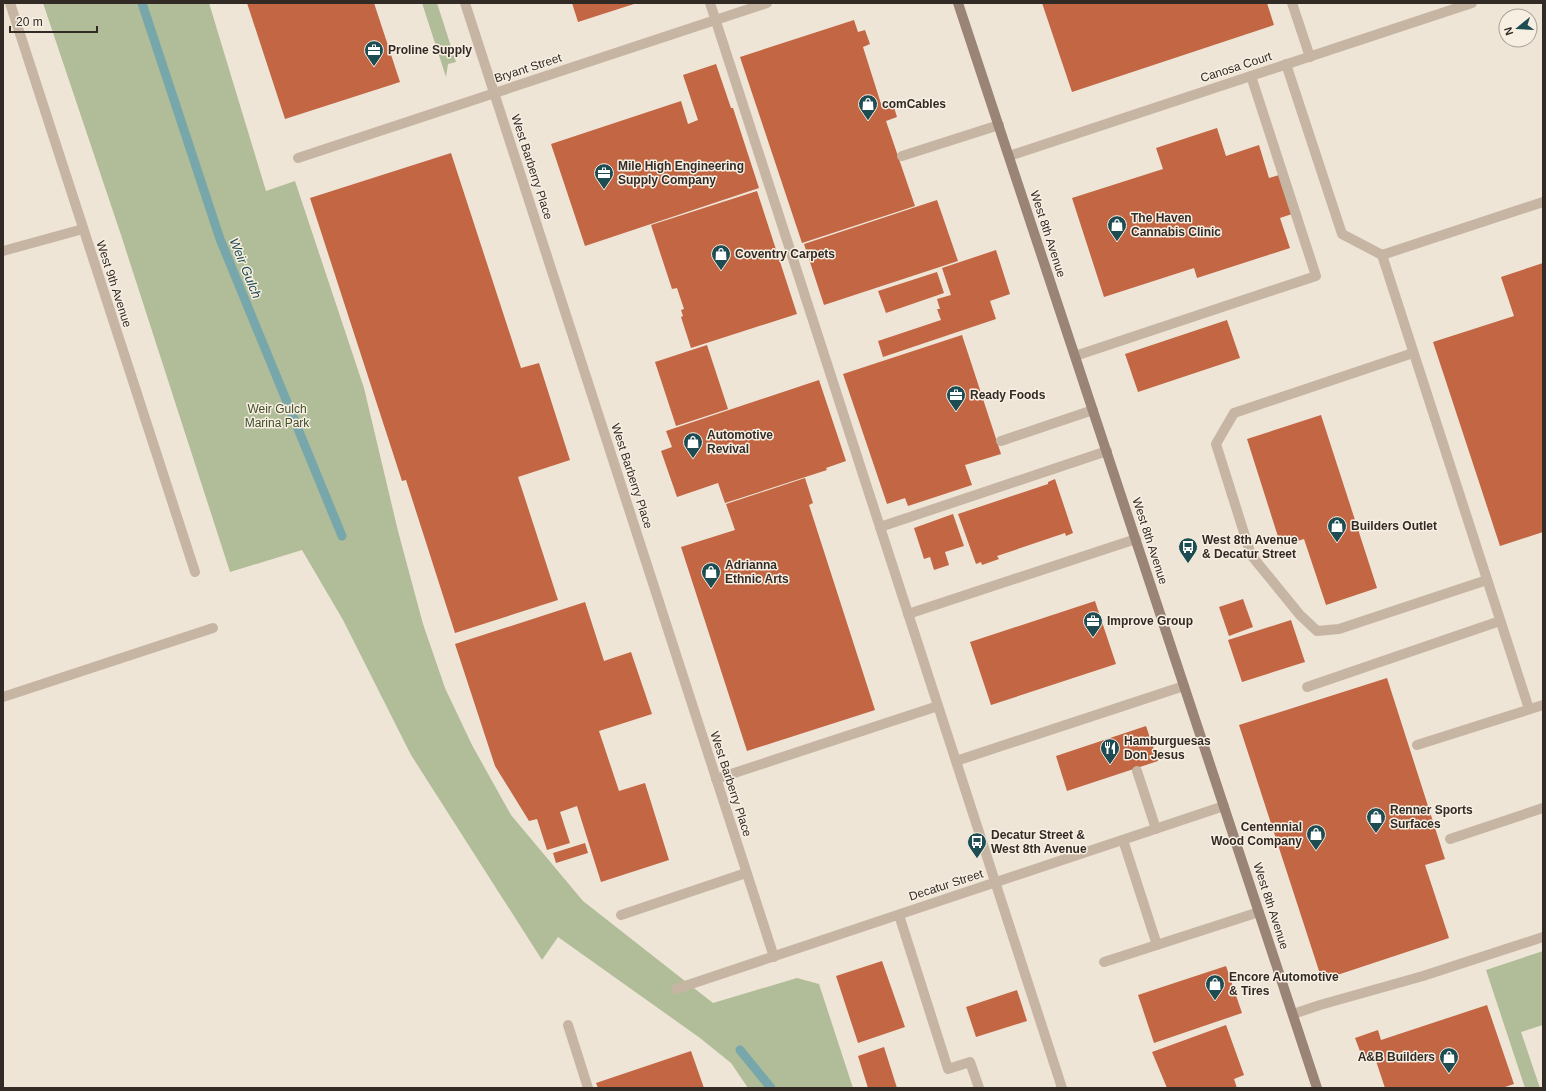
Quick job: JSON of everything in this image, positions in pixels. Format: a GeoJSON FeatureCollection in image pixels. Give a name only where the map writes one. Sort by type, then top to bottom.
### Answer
{"type":"FeatureCollection","features":[{"type":"Feature","properties":{"kind":"main road","name":"West 8th Avenue"},"geometry":{"type":"LineString","coordinates":[[958,3],[1317,1088]]}},
{"type":"Feature","properties":{"kind":"street","name":"West 9th Avenue"},"geometry":{"type":"LineString","coordinates":[[10,3],[195,572]]}},
{"type":"Feature","properties":{"kind":"street","name":"West Barberry Place"},"geometry":{"type":"LineString","coordinates":[[465,3],[774,956]]}},
{"type":"Feature","properties":{"kind":"street"},"geometry":{"type":"LineString","coordinates":[[710,3],[1062,1088]]}},
{"type":"Feature","properties":{"kind":"street","name":"Bryant Street"},"geometry":{"type":"LineString","coordinates":[[298,158],[766,3]]}},
{"type":"Feature","properties":{"kind":"street"},"geometry":{"type":"LineString","coordinates":[[1292,3],[1310,57]]}},
{"type":"Feature","properties":{"kind":"street","name":"Canosa Court"},"geometry":{"type":"LineString","coordinates":[[1009,156],[1472,3]]}},
{"type":"Feature","properties":{"kind":"street"},"geometry":{"type":"LineString","coordinates":[[1286,64],[1342,234],[1382,255],[1529,709]]}},
{"type":"Feature","properties":{"kind":"street"},"geometry":{"type":"LineString","coordinates":[[1075,356],[1316,276],[1251,76]]}},
{"type":"Feature","properties":{"kind":"street"},"geometry":{"type":"LineString","coordinates":[[902,156],[999,125]]}},
{"type":"Feature","properties":{"kind":"street"},"geometry":{"type":"LineString","coordinates":[[1382,255],[1543,202]]}},
{"type":"Feature","properties":{"kind":"street"},"geometry":{"type":"LineString","coordinates":[[3,251],[83,229]]}},
{"type":"Feature","properties":{"kind":"street"},"geometry":{"type":"LineString","coordinates":[[1413,353],[1234,413],[1216,444],[1251,555],[1300,615],[1317,631],[1339,629],[1487,580]]}},
{"type":"Feature","properties":{"kind":"street"},"geometry":{"type":"LineString","coordinates":[[1001,441],[1093,410]]}},
{"type":"Feature","properties":{"kind":"street"},"geometry":{"type":"LineString","coordinates":[[880,527],[1107,451]]}},
{"type":"Feature","properties":{"kind":"street"},"geometry":{"type":"LineString","coordinates":[[908,614],[1136,539]]}},
{"type":"Feature","properties":{"kind":"street"},"geometry":{"type":"LineString","coordinates":[[1307,687],[1500,621]]}},
{"type":"Feature","properties":{"kind":"street"},"geometry":{"type":"LineString","coordinates":[[3,697],[213,628]]}},
{"type":"Feature","properties":{"kind":"street"},"geometry":{"type":"LineString","coordinates":[[956,761],[1184,686]]}},
{"type":"Feature","properties":{"kind":"street"},"geometry":{"type":"LineString","coordinates":[[1417,745],[1543,705]]}},
{"type":"Feature","properties":{"kind":"street"},"geometry":{"type":"LineString","coordinates":[[716,779],[938,706]]}},
{"type":"Feature","properties":{"kind":"street"},"geometry":{"type":"LineString","coordinates":[[1137,771],[1156,829]]}},
{"type":"Feature","properties":{"kind":"street","name":"Decatur Street"},"geometry":{"type":"LineString","coordinates":[[676,989],[1224,806]]}},
{"type":"Feature","properties":{"kind":"street"},"geometry":{"type":"LineString","coordinates":[[1450,839],[1543,808]]}},
{"type":"Feature","properties":{"kind":"street"},"geometry":{"type":"LineString","coordinates":[[1123,840],[1157,945]]}},
{"type":"Feature","properties":{"kind":"street"},"geometry":{"type":"LineString","coordinates":[[621,915],[746,873]]}},
{"type":"Feature","properties":{"kind":"street"},"geometry":{"type":"LineString","coordinates":[[1104,962],[1259,912]]}},
{"type":"Feature","properties":{"kind":"street"},"geometry":{"type":"LineString","coordinates":[[899,915],[948,1069],[970,1062],[979,1088]]}},
{"type":"Feature","properties":{"kind":"street"},"geometry":{"type":"LineString","coordinates":[[1293,1014],[1423,976],[1543,937]]}},
{"type":"Feature","properties":{"kind":"street"},"geometry":{"type":"LineString","coordinates":[[568,1025],[588,1088]]}},
{"type":"Feature","properties":{"kind":"green space","name":"Weir Gulch Marina Park"},"geometry":{"type":"Polygon","coordinates":[[[43,3],[209,3],[266,191],[295,181],[364,388],[398,531],[423,624],[445,688],[472,745],[511,815],[583,901],[713,1003],[797,978],[819,984],[853,1088],[748,1088],[731,1063],[700,1038],[558,937],[542,960],[411,755],[343,620],[302,550],[230,572],[121,235],[43,3]]]}},
{"type":"Feature","properties":{"kind":"green space"},"geometry":{"type":"Polygon","coordinates":[[[422,3],[437,3],[456,62],[448,64],[446,77],[422,3]]]}},
{"type":"Feature","properties":{"kind":"green space"},"geometry":{"type":"Polygon","coordinates":[[[1543,951],[1543,1025],[1521,1032],[1540,1088],[1525,1088],[1486,970],[1543,951]]]}},
{"type":"Feature","properties":{"kind":"building"},"geometry":{"type":"Polygon","coordinates":[[[247,3],[374,3],[400,82],[285,119],[247,3]]]}},
{"type":"Feature","properties":{"kind":"building"},"geometry":{"type":"Polygon","coordinates":[[[572,3],[637,3],[578,22],[572,3]]]}},
{"type":"Feature","properties":{"kind":"building"},"geometry":{"type":"Polygon","coordinates":[[[1042,3],[1267,3],[1274,25],[1072,92],[1042,3]]]}},
{"type":"Feature","properties":{"kind":"building"},"geometry":{"type":"Polygon","coordinates":[[[854,20],[858,32],[865,30],[870,44],[863,47],[882,107],[893,104],[897,117],[886,121],[915,206],[802,243],[740,57],[854,20]]]}},
{"type":"Feature","properties":{"kind":"building"},"geometry":{"type":"Polygon","coordinates":[[[716,64],[731,108],[733,108],[759,188],[585,246],[551,144],[681,101],[688,124],[698,120],[683,75],[716,64]]]}},
{"type":"Feature","properties":{"kind":"building"},"geometry":{"type":"Polygon","coordinates":[[[1217,128],[1226,156],[1259,145],[1269,178],[1279,175],[1292,214],[1280,218],[1290,248],[1197,278],[1194,268],[1104,297],[1072,198],[1163,169],[1156,148],[1217,128]]]}},
{"type":"Feature","properties":{"kind":"building"},"geometry":{"type":"Polygon","coordinates":[[[451,153],[521,368],[539,363],[570,460],[518,477],[558,600],[455,633],[406,480],[402,481],[310,198],[451,153]]]}},
{"type":"Feature","properties":{"kind":"building"},"geometry":{"type":"Polygon","coordinates":[[[757,191],[797,314],[691,348],[681,317],[683,316],[681,310],[684,309],[677,288],[672,289],[651,225],[757,191]]]}},
{"type":"Feature","properties":{"kind":"building"},"geometry":{"type":"Polygon","coordinates":[[[937,200],[958,261],[824,305],[804,244],[937,200]]]}},
{"type":"Feature","properties":{"kind":"building"},"geometry":{"type":"Polygon","coordinates":[[[996,250],[1010,294],[990,301],[996,319],[883,357],[878,341],[941,320],[937,309],[940,309],[937,299],[951,295],[942,268],[996,250]]]}},
{"type":"Feature","properties":{"kind":"building"},"geometry":{"type":"Polygon","coordinates":[[[1543,263],[1543,532],[1500,546],[1433,342],[1514,316],[1501,277],[1543,263]]]}},
{"type":"Feature","properties":{"kind":"building"},"geometry":{"type":"Polygon","coordinates":[[[937,272],[944,293],[886,313],[878,291],[937,272]]]}},
{"type":"Feature","properties":{"kind":"building"},"geometry":{"type":"Polygon","coordinates":[[[1227,320],[1240,358],[1138,392],[1125,354],[1227,320]]]}},
{"type":"Feature","properties":{"kind":"building"},"geometry":{"type":"Polygon","coordinates":[[[962,335],[1001,454],[965,465],[972,485],[908,506],[905,498],[887,504],[843,374],[962,335]]]}},
{"type":"Feature","properties":{"kind":"building"},"geometry":{"type":"Polygon","coordinates":[[[707,345],[728,409],[676,426],[655,362],[707,345]]]}},
{"type":"Feature","properties":{"kind":"building"},"geometry":{"type":"Polygon","coordinates":[[[819,380],[846,461],[826,468],[827,470],[725,503],[718,483],[677,497],[661,451],[672,447],[666,431],[819,380]]]}},
{"type":"Feature","properties":{"kind":"building"},"geometry":{"type":"Polygon","coordinates":[[[1321,415],[1377,588],[1326,605],[1304,539],[1281,546],[1247,439],[1321,415]]]}},
{"type":"Feature","properties":{"kind":"building"},"geometry":{"type":"Polygon","coordinates":[[[805,478],[813,503],[809,505],[875,710],[747,751],[681,547],[735,530],[726,504],[805,478]]]}},
{"type":"Feature","properties":{"kind":"building"},"geometry":{"type":"Polygon","coordinates":[[[1055,479],[1073,533],[1066,536],[1065,533],[997,556],[999,559],[982,565],[981,562],[976,564],[958,514],[1048,484],[1048,482],[1055,479]]]}},
{"type":"Feature","properties":{"kind":"building"},"geometry":{"type":"Polygon","coordinates":[[[953,514],[964,546],[945,552],[949,565],[934,570],[930,557],[924,559],[914,528],[953,514]]]}},
{"type":"Feature","properties":{"kind":"building"},"geometry":{"type":"Polygon","coordinates":[[[1243,599],[1253,627],[1229,636],[1219,607],[1243,599]]]}},
{"type":"Feature","properties":{"kind":"building"},"geometry":{"type":"Polygon","coordinates":[[[1095,601],[1116,664],[991,705],[970,642],[1095,601]]]}},
{"type":"Feature","properties":{"kind":"building"},"geometry":{"type":"Polygon","coordinates":[[[585,602],[604,661],[631,652],[652,714],[599,731],[619,791],[645,783],[669,860],[601,882],[577,806],[560,812],[570,843],[547,850],[537,819],[529,821],[495,766],[455,644],[585,602]]]}},
{"type":"Feature","properties":{"kind":"building"},"geometry":{"type":"Polygon","coordinates":[[[1291,620],[1305,662],[1242,682],[1228,640],[1291,620]]]}},
{"type":"Feature","properties":{"kind":"building"},"geometry":{"type":"Polygon","coordinates":[[[1387,678],[1445,859],[1425,865],[1449,938],[1322,980],[1239,725],[1387,678]]]}},
{"type":"Feature","properties":{"kind":"building"},"geometry":{"type":"Polygon","coordinates":[[[1146,726],[1158,761],[1067,791],[1056,756],[1146,726]]]}},
{"type":"Feature","properties":{"kind":"building"},"geometry":{"type":"Polygon","coordinates":[[[585,843],[588,853],[556,863],[553,853],[585,843]]]}},
{"type":"Feature","properties":{"kind":"building"},"geometry":{"type":"Polygon","coordinates":[[[882,961],[905,1027],[858,1043],[836,976],[882,961]]]}},
{"type":"Feature","properties":{"kind":"building"},"geometry":{"type":"Polygon","coordinates":[[[1226,966],[1242,1013],[1154,1043],[1138,995],[1226,966]]]}},
{"type":"Feature","properties":{"kind":"building"},"geometry":{"type":"Polygon","coordinates":[[[1017,990],[1027,1021],[976,1037],[966,1007],[1017,990]]]}},
{"type":"Feature","properties":{"kind":"building"},"geometry":{"type":"Polygon","coordinates":[[[1487,1005],[1514,1084],[1502,1088],[1385,1088],[1375,1058],[1364,1062],[1355,1038],[1378,1030],[1381,1040],[1487,1005]]]}},
{"type":"Feature","properties":{"kind":"building"},"geometry":{"type":"Polygon","coordinates":[[[1226,1025],[1244,1075],[1234,1079],[1237,1088],[1167,1088],[1152,1052],[1226,1025]]]}},
{"type":"Feature","properties":{"kind":"building"},"geometry":{"type":"Polygon","coordinates":[[[884,1047],[897,1088],[868,1088],[858,1056],[884,1047]]]}},
{"type":"Feature","properties":{"kind":"building"},"geometry":{"type":"Polygon","coordinates":[[[691,1051],[704,1088],[598,1088],[596,1083],[691,1051]]]}},
{"type":"Feature","properties":{"kind":"waterway","name":"Weir Gulch"},"geometry":{"type":"LineString","coordinates":[[142,3],[220,239],[342,536]]}},
{"type":"Feature","properties":{"kind":"waterway","name":"Weir Gulch"},"geometry":{"type":"LineString","coordinates":[[740,1050],[771,1088]]}},
{"type":"Feature","properties":{"kind":"place","name":"Proline Supply"},"geometry":{"type":"Point","coordinates":[374,67]}},
{"type":"Feature","properties":{"kind":"place","name":"comCables"},"geometry":{"type":"Point","coordinates":[868,121]}},
{"type":"Feature","properties":{"kind":"place","name":"Mile High Engineering Supply Company"},"geometry":{"type":"Point","coordinates":[604,190]}},
{"type":"Feature","properties":{"kind":"place","name":"The Haven Cannabis Clinic"},"geometry":{"type":"Point","coordinates":[1117,242]}},
{"type":"Feature","properties":{"kind":"place","name":"Coventry Carpets"},"geometry":{"type":"Point","coordinates":[721,271]}},
{"type":"Feature","properties":{"kind":"place","name":"Ready Foods"},"geometry":{"type":"Point","coordinates":[956,412]}},
{"type":"Feature","properties":{"kind":"place","name":"Automotive Revival"},"geometry":{"type":"Point","coordinates":[693,459]}},
{"type":"Feature","properties":{"kind":"place","name":"Builders Outlet"},"geometry":{"type":"Point","coordinates":[1337,543]}},
{"type":"Feature","properties":{"kind":"place","name":"West 8th Avenue & Decatur Street"},"geometry":{"type":"Point","coordinates":[1188,564]}},
{"type":"Feature","properties":{"kind":"place","name":"Adrianna Ethnic Arts"},"geometry":{"type":"Point","coordinates":[711,589]}},
{"type":"Feature","properties":{"kind":"place","name":"Improve Group"},"geometry":{"type":"Point","coordinates":[1093,638]}},
{"type":"Feature","properties":{"kind":"place","name":"Hamburguesas Don Jesus"},"geometry":{"type":"Point","coordinates":[1110,765]}},
{"type":"Feature","properties":{"kind":"place","name":"Renner Sports Surfaces"},"geometry":{"type":"Point","coordinates":[1376,834]}},
{"type":"Feature","properties":{"kind":"place","name":"Centennial Wood Company"},"geometry":{"type":"Point","coordinates":[1316,851]}},
{"type":"Feature","properties":{"kind":"place","name":"Decatur Street & West 8th Avenue"},"geometry":{"type":"Point","coordinates":[977,859]}},
{"type":"Feature","properties":{"kind":"place","name":"Encore Automotive & Tires"},"geometry":{"type":"Point","coordinates":[1215,1001]}},
{"type":"Feature","properties":{"kind":"place","name":"A&B Builders"},"geometry":{"type":"Point","coordinates":[1449,1074]}}]}
